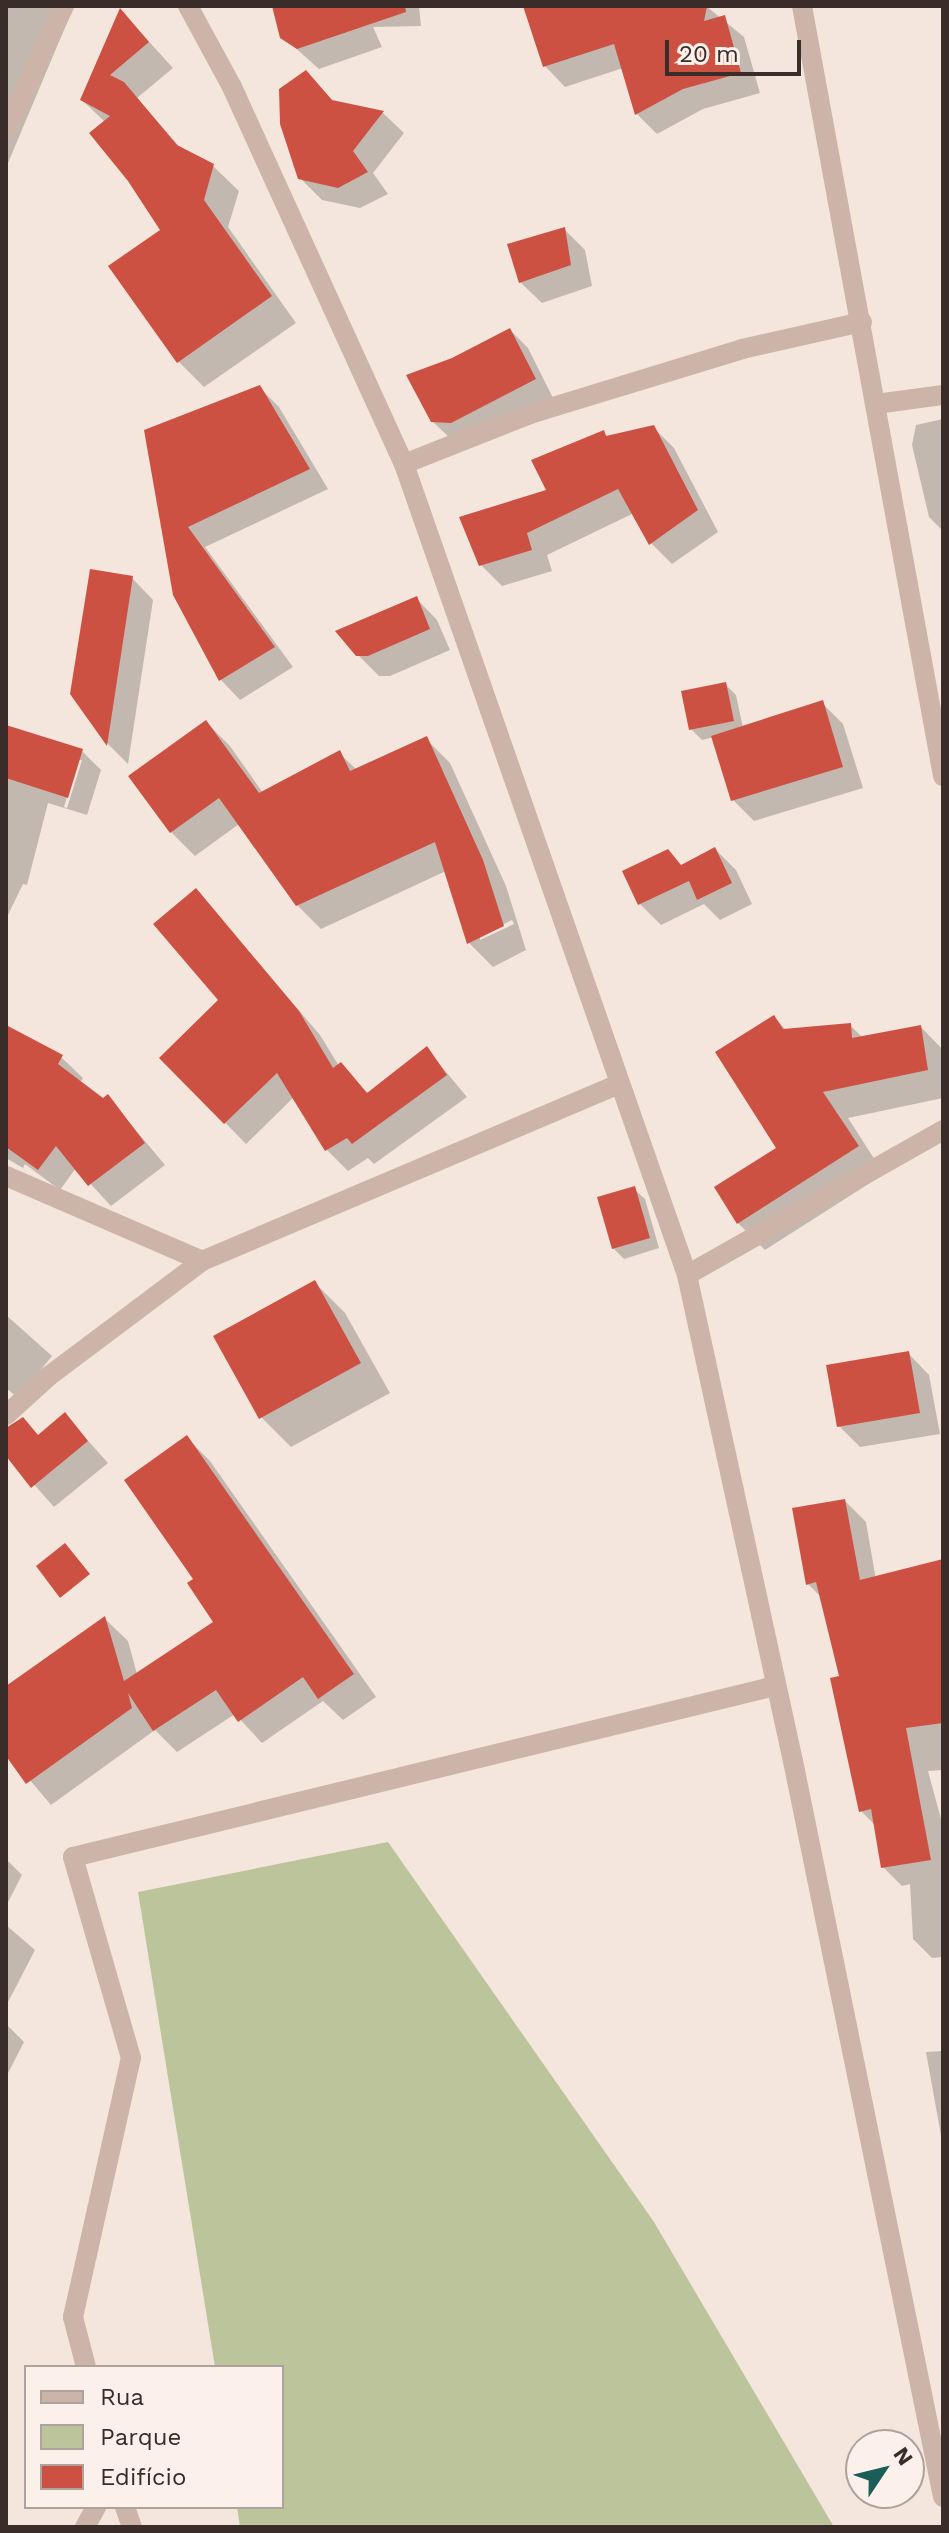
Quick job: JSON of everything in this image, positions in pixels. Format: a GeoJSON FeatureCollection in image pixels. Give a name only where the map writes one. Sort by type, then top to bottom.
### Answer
{"type":"FeatureCollection","features":[{"type":"Feature","properties":{"kind":"street"},"geometry":{"type":"LineString","coordinates":[[6,131],[64,6]]}},
{"type":"Feature","properties":{"kind":"street"},"geometry":{"type":"LineString","coordinates":[[188,6],[232,87],[404,464],[687,1275],[797,1776],[943,2497]]}},
{"type":"Feature","properties":{"kind":"street"},"geometry":{"type":"LineString","coordinates":[[802,6],[943,776]]}},
{"type":"Feature","properties":{"kind":"street"},"geometry":{"type":"LineString","coordinates":[[404,464],[530,414],[742,349],[862,322]]}},
{"type":"Feature","properties":{"kind":"street"},"geometry":{"type":"LineString","coordinates":[[876,404],[943,395]]}},
{"type":"Feature","properties":{"kind":"street"},"geometry":{"type":"LineString","coordinates":[[6,1415],[49,1376],[202,1261],[619,1084]]}},
{"type":"Feature","properties":{"kind":"street"},"geometry":{"type":"LineString","coordinates":[[687,1275],[943,1130]]}},
{"type":"Feature","properties":{"kind":"street"},"geometry":{"type":"LineString","coordinates":[[6,1176],[202,1261]]}},
{"type":"Feature","properties":{"kind":"street"},"geometry":{"type":"LineString","coordinates":[[85,2365],[73,2317],[131,2058],[73,1857],[775,1686]]}},
{"type":"Feature","properties":{"kind":"street"},"geometry":{"type":"LineString","coordinates":[[85,2527],[95,2509]]}},
{"type":"Feature","properties":{"kind":"green space"},"geometry":{"type":"Polygon","coordinates":[[[388,1842],[654,2222],[834,2527],[240,2527],[237,2509],[284,2509],[284,2365],[215,2365],[138,1892],[388,1842]]]}},
{"type":"Feature","properties":{"kind":"building"},"geometry":{"type":"Polygon","coordinates":[[[272,6],[405,6],[406,12],[297,49],[280,38],[272,6]]]}},
{"type":"Feature","properties":{"kind":"building"},"geometry":{"type":"Polygon","coordinates":[[[523,6],[707,6],[704,21],[725,15],[741,73],[683,89],[635,115],[614,44],[543,67],[523,6]]]}},
{"type":"Feature","properties":{"kind":"building"},"geometry":{"type":"Polygon","coordinates":[[[120,8],[149,42],[110,75],[124,82],[177,145],[214,164],[204,200],[272,296],[177,363],[108,266],[160,230],[128,181],[89,133],[110,116],[80,100],[120,8]]]}},
{"type":"Feature","properties":{"kind":"building"},"geometry":{"type":"Polygon","coordinates":[[[306,70],[332,100],[384,111],[353,151],[368,172],[338,188],[298,179],[280,124],[279,89],[306,70]]]}},
{"type":"Feature","properties":{"kind":"building"},"geometry":{"type":"Polygon","coordinates":[[[565,227],[571,265],[519,283],[507,244],[565,227]]]}},
{"type":"Feature","properties":{"kind":"building"},"geometry":{"type":"Polygon","coordinates":[[[510,328],[536,379],[451,423],[431,422],[406,375],[452,358],[510,328]]]}},
{"type":"Feature","properties":{"kind":"building"},"geometry":{"type":"Polygon","coordinates":[[[260,385],[310,469],[188,527],[275,647],[219,681],[173,595],[144,430],[260,385]]]}},
{"type":"Feature","properties":{"kind":"building"},"geometry":{"type":"Polygon","coordinates":[[[654,425],[698,510],[649,545],[618,489],[527,533],[532,550],[479,566],[459,517],[546,490],[531,460],[604,430],[606,436],[654,425]]]}},
{"type":"Feature","properties":{"kind":"building"},"geometry":{"type":"Polygon","coordinates":[[[90,569],[133,576],[107,746],[70,694],[90,569]]]}},
{"type":"Feature","properties":{"kind":"building"},"geometry":{"type":"Polygon","coordinates":[[[417,596],[430,629],[368,656],[356,656],[335,631],[417,596]]]}},
{"type":"Feature","properties":{"kind":"building"},"geometry":{"type":"Polygon","coordinates":[[[726,682],[734,721],[689,730],[681,691],[726,682]]]}},
{"type":"Feature","properties":{"kind":"building"},"geometry":{"type":"Polygon","coordinates":[[[823,700],[843,767],[731,801],[711,736],[823,700]]]}},
{"type":"Feature","properties":{"kind":"building"},"geometry":{"type":"Polygon","coordinates":[[[206,720],[259,793],[340,750],[350,771],[427,736],[483,860],[504,926],[467,944],[435,842],[296,906],[219,798],[170,833],[128,776],[206,720]]]}},
{"type":"Feature","properties":{"kind":"building"},"geometry":{"type":"Polygon","coordinates":[[[6,725],[83,749],[68,798],[6,778],[6,725]]]}},
{"type":"Feature","properties":{"kind":"building"},"geometry":{"type":"Polygon","coordinates":[[[715,847],[732,883],[697,900],[689,881],[638,905],[622,871],[668,849],[681,865],[715,847]]]}},
{"type":"Feature","properties":{"kind":"building"},"geometry":{"type":"Polygon","coordinates":[[[196,888],[299,1011],[333,1068],[341,1062],[367,1093],[427,1046],[447,1075],[352,1144],[347,1138],[325,1151],[277,1073],[224,1124],[159,1058],[218,1000],[153,924],[196,888]]]}},
{"type":"Feature","properties":{"kind":"building"},"geometry":{"type":"Polygon","coordinates":[[[774,1015],[783,1029],[851,1023],[852,1038],[921,1025],[928,1070],[823,1092],[859,1146],[737,1224],[714,1187],[776,1148],[715,1052],[774,1015]]]}},
{"type":"Feature","properties":{"kind":"building"},"geometry":{"type":"Polygon","coordinates":[[[6,1025],[63,1055],[58,1064],[103,1098],[108,1094],[145,1143],[88,1186],[56,1146],[38,1170],[6,1147],[6,1025]]]}},
{"type":"Feature","properties":{"kind":"building"},"geometry":{"type":"Polygon","coordinates":[[[635,1186],[650,1238],[612,1249],[597,1197],[635,1186]]]}},
{"type":"Feature","properties":{"kind":"building"},"geometry":{"type":"Polygon","coordinates":[[[315,1280],[361,1363],[259,1419],[213,1336],[315,1280]]]}},
{"type":"Feature","properties":{"kind":"building"},"geometry":{"type":"Polygon","coordinates":[[[909,1351],[920,1413],[837,1427],[826,1365],[909,1351]]]}},
{"type":"Feature","properties":{"kind":"building"},"geometry":{"type":"Polygon","coordinates":[[[65,1412],[88,1441],[31,1488],[6,1456],[6,1428],[23,1417],[38,1435],[65,1412]]]}},
{"type":"Feature","properties":{"kind":"building"},"geometry":{"type":"Polygon","coordinates":[[[187,1435],[354,1674],[318,1699],[303,1677],[238,1722],[216,1690],[153,1731],[128,1693],[132,1708],[26,1784],[6,1756],[6,1686],[105,1616],[124,1681],[213,1622],[187,1583],[193,1579],[124,1480],[187,1435]]]}},
{"type":"Feature","properties":{"kind":"building"},"geometry":{"type":"Polygon","coordinates":[[[845,1499],[860,1580],[943,1559],[943,1723],[906,1728],[931,1860],[881,1868],[871,1809],[859,1812],[830,1678],[839,1676],[816,1582],[806,1585],[792,1508],[845,1499]]]}},
{"type":"Feature","properties":{"kind":"building"},"geometry":{"type":"Polygon","coordinates":[[[65,1543],[90,1574],[60,1598],[36,1566],[65,1543]]]}}]}
